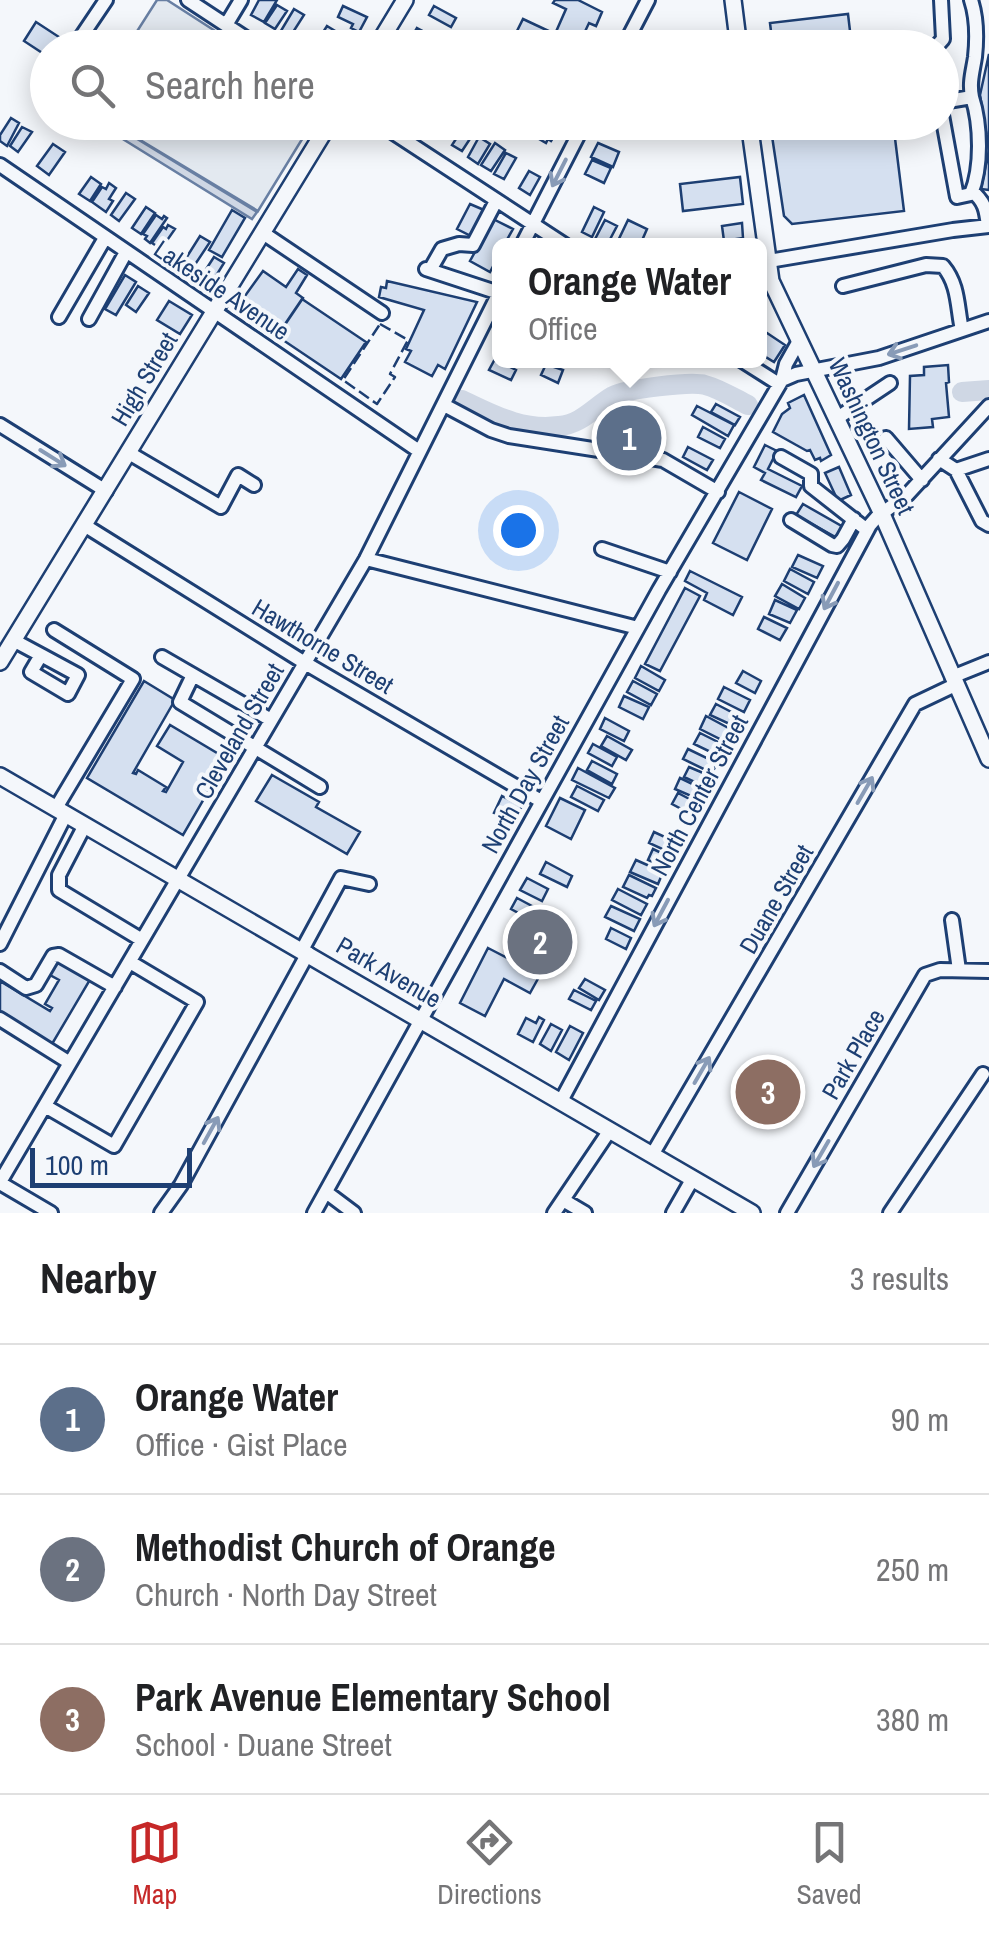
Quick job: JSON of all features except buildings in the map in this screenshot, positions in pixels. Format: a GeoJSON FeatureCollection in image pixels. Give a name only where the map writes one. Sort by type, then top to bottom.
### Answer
{"type":"FeatureCollection","features":[{"type":"Feature","properties":{"kind":"main road"},"geometry":{"type":"LineString","coordinates":[[387,30],[406,0]]}},
{"type":"Feature","properties":{"kind":"main road"},"geometry":{"type":"LineString","coordinates":[[735,0],[737,30]]}},
{"type":"Feature","properties":{"kind":"main road","name":"High Street"},"geometry":{"type":"LineString","coordinates":[[0,662],[319,140]]}},
{"type":"Feature","properties":{"kind":"main road","name":"Washington Street"},"geometry":{"type":"LineString","coordinates":[[752,140],[766,238]]}},
{"type":"Feature","properties":{"kind":"main road","name":"Washington Street"},"geometry":{"type":"LineString","coordinates":[[767,246],[772,280],[882,514],[989,759]]}},
{"type":"Feature","properties":{"kind":"main road","name":"Park Avenue"},"geometry":{"type":"LineString","coordinates":[[0,776],[752,1213]]}},
{"type":"Feature","properties":{"kind":"street"},"geometry":{"type":"LineString","coordinates":[[86,30],[106,0]]}},
{"type":"Feature","properties":{"kind":"street"},"geometry":{"type":"LineString","coordinates":[[188,0],[233,30]]}},
{"type":"Feature","properties":{"kind":"street"},"geometry":{"type":"LineString","coordinates":[[226,25],[241,0]]}},
{"type":"Feature","properties":{"kind":"street"},"geometry":{"type":"LineString","coordinates":[[632,30],[648,0]]}},
{"type":"Feature","properties":{"kind":"street"},"geometry":{"type":"LineString","coordinates":[[940,30],[941,0]]}},
{"type":"Feature","properties":{"kind":"street"},"geometry":{"type":"LineString","coordinates":[[947,140],[957,197],[971,194],[979,162],[970,84],[975,56],[973,6]]}},
{"type":"Feature","properties":{"kind":"street"},"geometry":{"type":"LineString","coordinates":[[959,99],[972,97]]}},
{"type":"Feature","properties":{"kind":"street"},"geometry":{"type":"LineString","coordinates":[[404,140],[553,238]]}},
{"type":"Feature","properties":{"kind":"street"},"geometry":{"type":"LineString","coordinates":[[526,238],[576,140]]}},
{"type":"Feature","properties":{"kind":"street","name":"Lakeside Avenue"},"geometry":{"type":"LineString","coordinates":[[0,165],[419,451]]}},
{"type":"Feature","properties":{"kind":"street"},"geometry":{"type":"LineString","coordinates":[[769,261],[988,226],[982,199],[972,191]]}},
{"type":"Feature","properties":{"kind":"street"},"geometry":{"type":"LineString","coordinates":[[492,293],[428,270],[442,248],[473,244],[496,200]]}},
{"type":"Feature","properties":{"kind":"street"},"geometry":{"type":"LineString","coordinates":[[263,233],[382,312]]}},
{"type":"Feature","properties":{"kind":"street"},"geometry":{"type":"LineString","coordinates":[[59,317],[105,238]]}},
{"type":"Feature","properties":{"kind":"street"},"geometry":{"type":"LineString","coordinates":[[89,319],[126,252]]}},
{"type":"Feature","properties":{"kind":"street"},"geometry":{"type":"LineString","coordinates":[[843,286],[926,265],[943,266],[957,293],[962,330]]}},
{"type":"Feature","properties":{"kind":"street","name":"Cleveland Street"},"geometry":{"type":"LineString","coordinates":[[0,1182],[366,560],[492,309]]}},
{"type":"Feature","properties":{"kind":"street"},"geometry":{"type":"LineString","coordinates":[[756,368],[780,382],[791,375],[878,358],[989,321]]}},
{"type":"Feature","properties":{"kind":"street","name":"North Day Street"},"geometry":{"type":"LineString","coordinates":[[314,1213],[638,628],[780,382],[799,341]]}},
{"type":"Feature","properties":{"kind":"street"},"geometry":{"type":"LineString","coordinates":[[836,418],[890,383]]}},
{"type":"Feature","properties":{"kind":"street"},"geometry":{"type":"LineString","coordinates":[[444,405],[509,436],[663,460],[718,492]]}},
{"type":"Feature","properties":{"kind":"street","name":"North Center Street"},"geometry":{"type":"LineString","coordinates":[[560,1101],[867,530],[901,502],[989,406]]}},
{"type":"Feature","properties":{"kind":"street"},"geometry":{"type":"LineString","coordinates":[[0,424],[106,491]]}},
{"type":"Feature","properties":{"kind":"street"},"geometry":{"type":"LineString","coordinates":[[886,438],[922,480]]}},
{"type":"Feature","properties":{"kind":"street"},"geometry":{"type":"LineString","coordinates":[[129,453],[221,507],[238,475],[254,486]]}},
{"type":"Feature","properties":{"kind":"street"},"geometry":{"type":"LineString","coordinates":[[781,457],[810,474],[811,486],[867,530]]}},
{"type":"Feature","properties":{"kind":"street"},"geometry":{"type":"LineString","coordinates":[[939,459],[956,470],[982,521],[989,524]]}},
{"type":"Feature","properties":{"kind":"street"},"geometry":{"type":"LineString","coordinates":[[956,470],[989,460]]}},
{"type":"Feature","properties":{"kind":"street"},"geometry":{"type":"LineString","coordinates":[[791,520],[837,546],[854,520]]}},
{"type":"Feature","properties":{"kind":"street","name":"Hawthorne Street"},"geometry":{"type":"LineString","coordinates":[[84,526],[304,662],[541,801]]}},
{"type":"Feature","properties":{"kind":"street"},"geometry":{"type":"LineString","coordinates":[[602,549],[670,572]]}},
{"type":"Feature","properties":{"kind":"street"},"geometry":{"type":"LineString","coordinates":[[366,560],[638,628]]}},
{"type":"Feature","properties":{"kind":"street"},"geometry":{"type":"LineString","coordinates":[[0,944],[61,811],[133,679],[54,630]]}},
{"type":"Feature","properties":{"kind":"street"},"geometry":{"type":"LineString","coordinates":[[14,640],[41,655]]}},
{"type":"Feature","properties":{"kind":"street"},"geometry":{"type":"LineString","coordinates":[[162,657],[271,720]]}},
{"type":"Feature","properties":{"kind":"street","name":"Duane Street"},"geometry":{"type":"LineString","coordinates":[[652,1155],[916,704],[989,662]]}},
{"type":"Feature","properties":{"kind":"street"},"geometry":{"type":"LineString","coordinates":[[192,677],[180,702],[320,787]]}},
{"type":"Feature","properties":{"kind":"street"},"geometry":{"type":"LineString","coordinates":[[86,825],[59,876],[59,890],[142,940]]}},
{"type":"Feature","properties":{"kind":"street"},"geometry":{"type":"LineString","coordinates":[[161,1213],[181,1185],[341,878],[369,884]]}},
{"type":"Feature","properties":{"kind":"street"},"geometry":{"type":"LineString","coordinates":[[0,910],[14,918]]}},
{"type":"Feature","properties":{"kind":"street"},"geometry":{"type":"LineString","coordinates":[[952,920],[959,970]]}},
{"type":"Feature","properties":{"kind":"street"},"geometry":{"type":"LineString","coordinates":[[0,971],[26,988],[36,985],[53,956],[59,955],[115,987]]}},
{"type":"Feature","properties":{"kind":"street"},"geometry":{"type":"LineString","coordinates":[[45,1106],[114,1146],[197,1002],[130,962]]}},
{"type":"Feature","properties":{"kind":"street","name":"Park Place"},"geometry":{"type":"LineString","coordinates":[[787,1213],[925,974],[940,970],[989,971]]}},
{"type":"Feature","properties":{"kind":"street"},"geometry":{"type":"LineString","coordinates":[[0,1020],[70,1063]]}},
{"type":"Feature","properties":{"kind":"street"},"geometry":{"type":"LineString","coordinates":[[890,1213],[983,1074]]}},
{"type":"Feature","properties":{"kind":"street"},"geometry":{"type":"LineString","coordinates":[[554,1213],[610,1130]]}},
{"type":"Feature","properties":{"kind":"street"},"geometry":{"type":"LineString","coordinates":[[673,1213],[692,1178]]}},
{"type":"Feature","properties":{"kind":"street"},"geometry":{"type":"LineString","coordinates":[[0,1182],[51,1213]]}},
{"type":"Feature","properties":{"kind":"street"},"geometry":{"type":"LineString","coordinates":[[326,1192],[354,1213]]}},
{"type":"Feature","properties":{"kind":"street"},"geometry":{"type":"LineString","coordinates":[[563,1200],[585,1213]]}},
{"type":"Feature","properties":{"kind":"shaded area"},"geometry":{"type":"Polygon","coordinates":[[[157,0],[167,0],[214,30],[138,30],[157,0]]]}},
{"type":"Feature","properties":{"kind":"shaded area"},"geometry":{"type":"Polygon","coordinates":[[[124,140],[139,140],[257,212],[252,219],[124,140]]]}},
{"type":"Feature","properties":{"kind":"shaded area"},"geometry":{"type":"Polygon","coordinates":[[[140,140],[302,140],[258,211],[140,140]]]}},
{"type":"Feature","properties":{"kind":"waterway"},"geometry":{"type":"LineString","coordinates":[[462,400],[509,421],[546,427],[574,422],[620,393],[659,386],[705,385],[748,405]]}},
{"type":"Feature","properties":{"kind":"waterway"},"geometry":{"type":"LineString","coordinates":[[962,392],[989,390]]}},
{"type":"Feature","properties":{"kind":"fence"},"geometry":{"type":"LineString","coordinates":[[380,324],[408,340],[390,374],[395,377],[377,404],[343,380],[380,324]]}},
{"type":"Feature","properties":{"kind":"place","name":"Orange Water"},"geometry":{"type":"Point","coordinates":[629,438]}},
{"type":"Feature","properties":{"kind":"place","name":"Methodist Church of Orange"},"geometry":{"type":"Point","coordinates":[540,942]}},
{"type":"Feature","properties":{"kind":"place","name":"Park Avenue Elementary School"},"geometry":{"type":"Point","coordinates":[768,1092]}}]}
